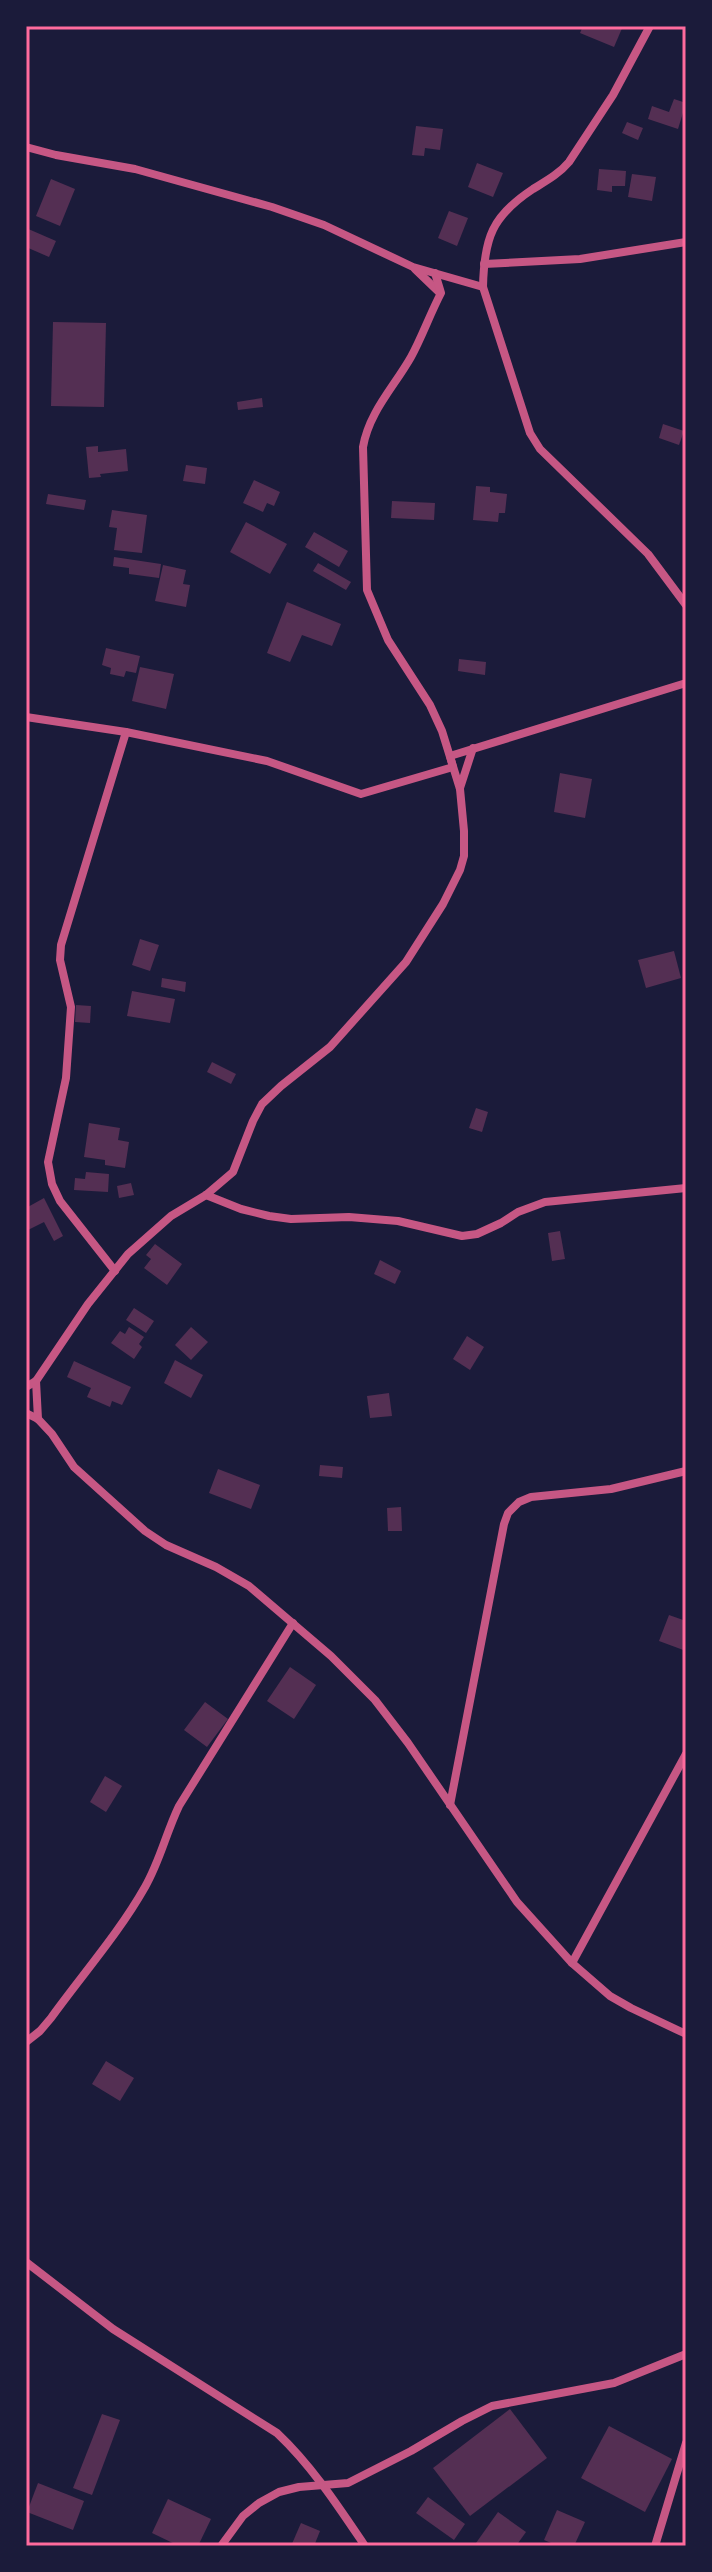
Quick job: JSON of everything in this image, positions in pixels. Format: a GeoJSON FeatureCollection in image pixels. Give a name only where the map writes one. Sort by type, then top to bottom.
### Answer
{"type":"FeatureCollection","features":[{"type":"Feature","properties":{"kind":"street"},"geometry":{"type":"LineString","coordinates":[[650,26],[613,95],[569,162],[561,172],[513,202],[497,219],[488,241],[483,287],[530,433],[540,449],[648,554],[686,605]]}},
{"type":"Feature","properties":{"kind":"street"},"geometry":{"type":"LineString","coordinates":[[26,147],[135,169],[272,207],[324,225],[413,267],[483,287]]}},
{"type":"Feature","properties":{"kind":"street"},"geometry":{"type":"LineString","coordinates":[[484,264],[580,259],[686,242]]}},
{"type":"Feature","properties":{"kind":"street"},"geometry":{"type":"LineString","coordinates":[[413,267],[441,293]]}},
{"type":"Feature","properties":{"kind":"street"},"geometry":{"type":"LineString","coordinates":[[26,1387],[36,1381],[88,1304],[128,1254],[171,1216],[206,1195],[233,1172],[262,1104],[330,1047],[406,962],[443,904],[460,870],[464,856],[460,789],[442,731],[430,705],[380,623],[367,590],[364,556],[365,433],[409,360],[441,293],[435,273]]}},
{"type":"Feature","properties":{"kind":"street"},"geometry":{"type":"LineString","coordinates":[[453,767],[450,756],[686,683]]}},
{"type":"Feature","properties":{"kind":"street"},"geometry":{"type":"LineString","coordinates":[[26,717],[126,732],[267,761],[361,794],[453,767]]}},
{"type":"Feature","properties":{"kind":"street"},"geometry":{"type":"LineString","coordinates":[[115,1271],[60,1201],[52,1184],[48,1162],[66,1078],[71,1007],[60,960],[61,945],[126,732]]}},
{"type":"Feature","properties":{"kind":"street"},"geometry":{"type":"LineString","coordinates":[[460,789],[473,748]]}},
{"type":"Feature","properties":{"kind":"street"},"geometry":{"type":"LineString","coordinates":[[206,1195],[269,1216],[398,1221],[462,1236],[477,1234],[518,1212],[545,1202],[686,1188]]}},
{"type":"Feature","properties":{"kind":"street"},"geometry":{"type":"LineString","coordinates":[[36,1381],[38,1419]]}},
{"type":"Feature","properties":{"kind":"street"},"geometry":{"type":"LineString","coordinates":[[26,1413],[38,1419],[52,1434],[74,1467],[145,1531],[166,1545],[216,1567],[249,1586],[331,1656],[375,1700],[517,1902],[572,1963],[620,2002],[659,2024],[686,2034]]}},
{"type":"Feature","properties":{"kind":"street"},"geometry":{"type":"LineString","coordinates":[[450,1805],[508,1513],[519,1502],[531,1497],[611,1489],[686,1471]]}},
{"type":"Feature","properties":{"kind":"street"},"geometry":{"type":"LineString","coordinates":[[26,2042],[51,2018],[131,1910],[157,1865],[166,1832],[179,1806],[293,1623]]}},
{"type":"Feature","properties":{"kind":"street"},"geometry":{"type":"LineString","coordinates":[[572,1963],[686,1754]]}},
{"type":"Feature","properties":{"kind":"street"},"geometry":{"type":"LineString","coordinates":[[26,2262],[113,2329],[277,2433],[323,2484],[365,2546]]}},
{"type":"Feature","properties":{"kind":"street"},"geometry":{"type":"LineString","coordinates":[[221,2546],[243,2516],[279,2492],[348,2483],[492,2406],[603,2386],[686,2354]]}},
{"type":"Feature","properties":{"kind":"street"},"geometry":{"type":"LineString","coordinates":[[655,2546],[686,2443]]}},
{"type":"Feature","properties":{"kind":"building"},"geometry":{"type":"Polygon","coordinates":[[[583,26],[623,26],[614,47],[580,33],[583,26]]]}},
{"type":"Feature","properties":{"kind":"building"},"geometry":{"type":"Polygon","coordinates":[[[674,99],[686,103],[678,129],[648,119],[652,106],[669,112],[674,99]]]}},
{"type":"Feature","properties":{"kind":"building"},"geometry":{"type":"Polygon","coordinates":[[[627,122],[643,128],[638,140],[622,133],[627,122]]]}},
{"type":"Feature","properties":{"kind":"building"},"geometry":{"type":"Polygon","coordinates":[[[416,126],[443,129],[440,150],[425,148],[424,156],[412,155],[416,126]]]}},
{"type":"Feature","properties":{"kind":"building"},"geometry":{"type":"Polygon","coordinates":[[[477,163],[503,173],[493,197],[468,187],[477,163]]]}},
{"type":"Feature","properties":{"kind":"building"},"geometry":{"type":"Polygon","coordinates":[[[599,169],[626,171],[625,186],[612,186],[612,192],[597,190],[599,169]]]}},
{"type":"Feature","properties":{"kind":"building"},"geometry":{"type":"Polygon","coordinates":[[[632,174],[656,177],[652,201],[628,197],[632,174]]]}},
{"type":"Feature","properties":{"kind":"building"},"geometry":{"type":"Polygon","coordinates":[[[51,179],[75,189],[60,226],[36,216],[51,179]]]}},
{"type":"Feature","properties":{"kind":"building"},"geometry":{"type":"Polygon","coordinates":[[[449,211],[468,218],[457,246],[438,238],[449,211]]]}},
{"type":"Feature","properties":{"kind":"building"},"geometry":{"type":"Polygon","coordinates":[[[26,228],[56,241],[49,257],[26,247],[26,228]]]}},
{"type":"Feature","properties":{"kind":"building"},"geometry":{"type":"Polygon","coordinates":[[[53,322],[106,323],[104,407],[51,406],[53,322]]]}},
{"type":"Feature","properties":{"kind":"building"},"geometry":{"type":"Polygon","coordinates":[[[262,398],[263,407],[238,410],[237,402],[262,398]]]}},
{"type":"Feature","properties":{"kind":"building"},"geometry":{"type":"Polygon","coordinates":[[[663,424],[684,431],[679,445],[659,438],[663,424]]]}},
{"type":"Feature","properties":{"kind":"building"},"geometry":{"type":"Polygon","coordinates":[[[98,446],[98,452],[126,449],[128,471],[89,478],[86,447],[98,446]]]}},
{"type":"Feature","properties":{"kind":"building"},"geometry":{"type":"Polygon","coordinates":[[[186,465],[207,468],[205,484],[183,481],[186,465]]]}},
{"type":"Feature","properties":{"kind":"building"},"geometry":{"type":"Polygon","coordinates":[[[254,480],[280,492],[274,506],[267,503],[263,512],[243,503],[254,480]]]}},
{"type":"Feature","properties":{"kind":"building"},"geometry":{"type":"Polygon","coordinates":[[[476,486],[490,487],[490,492],[507,494],[505,513],[499,513],[498,522],[473,520],[476,486]]]}},
{"type":"Feature","properties":{"kind":"building"},"geometry":{"type":"Polygon","coordinates":[[[48,494],[86,500],[84,510],[46,504],[48,494]]]}},
{"type":"Feature","properties":{"kind":"building"},"geometry":{"type":"Polygon","coordinates":[[[392,501],[435,503],[434,520],[391,518],[392,501]]]}},
{"type":"Feature","properties":{"kind":"building"},"geometry":{"type":"Polygon","coordinates":[[[112,510],[147,515],[142,553],[114,550],[117,528],[109,527],[112,510]]]}},
{"type":"Feature","properties":{"kind":"building"},"geometry":{"type":"Polygon","coordinates":[[[246,522],[287,544],[270,574],[230,552],[246,522]]]}},
{"type":"Feature","properties":{"kind":"building"},"geometry":{"type":"Polygon","coordinates":[[[314,532],[348,551],[339,567],[305,547],[314,532]]]}},
{"type":"Feature","properties":{"kind":"building"},"geometry":{"type":"Polygon","coordinates":[[[114,557],[161,564],[159,578],[129,574],[129,568],[113,566],[114,557]]]}},
{"type":"Feature","properties":{"kind":"building"},"geometry":{"type":"Polygon","coordinates":[[[318,563],[351,582],[346,590],[313,571],[318,563]]]}},
{"type":"Feature","properties":{"kind":"building"},"geometry":{"type":"Polygon","coordinates":[[[163,565],[186,570],[183,584],[190,585],[186,607],[155,601],[163,565]]]}},
{"type":"Feature","properties":{"kind":"building"},"geometry":{"type":"Polygon","coordinates":[[[287,602],[341,624],[332,646],[302,635],[290,662],[267,653],[287,602]]]}},
{"type":"Feature","properties":{"kind":"building"},"geometry":{"type":"Polygon","coordinates":[[[106,648],[140,656],[136,673],[126,671],[124,677],[110,674],[111,668],[102,665],[106,648]]]}},
{"type":"Feature","properties":{"kind":"building"},"geometry":{"type":"Polygon","coordinates":[[[459,659],[486,662],[485,675],[458,671],[459,659]]]}},
{"type":"Feature","properties":{"kind":"building"},"geometry":{"type":"Polygon","coordinates":[[[140,667],[174,674],[166,709],[132,701],[140,667]]]}},
{"type":"Feature","properties":{"kind":"building"},"geometry":{"type":"Polygon","coordinates":[[[560,773],[592,779],[585,818],[554,812],[560,773]]]}},
{"type":"Feature","properties":{"kind":"building"},"geometry":{"type":"Polygon","coordinates":[[[140,939],[159,945],[150,971],[132,965],[140,939]]]}},
{"type":"Feature","properties":{"kind":"building"},"geometry":{"type":"Polygon","coordinates":[[[674,951],[681,978],[646,988],[638,960],[674,951]]]}},
{"type":"Feature","properties":{"kind":"building"},"geometry":{"type":"Polygon","coordinates":[[[162,978],[186,982],[185,992],[161,987],[162,978]]]}},
{"type":"Feature","properties":{"kind":"building"},"geometry":{"type":"Polygon","coordinates":[[[132,991],[175,999],[170,1023],[127,1016],[132,991]]]}},
{"type":"Feature","properties":{"kind":"building"},"geometry":{"type":"Polygon","coordinates":[[[76,1005],[91,1006],[90,1023],[75,1022],[76,1005]]]}},
{"type":"Feature","properties":{"kind":"building"},"geometry":{"type":"Polygon","coordinates":[[[212,1062],[236,1074],[231,1084],[207,1072],[212,1062]]]}},
{"type":"Feature","properties":{"kind":"building"},"geometry":{"type":"Polygon","coordinates":[[[476,1108],[488,1112],[482,1132],[469,1128],[476,1108]]]}},
{"type":"Feature","properties":{"kind":"building"},"geometry":{"type":"Polygon","coordinates":[[[89,1123],[120,1128],[118,1140],[129,1142],[125,1168],[105,1165],[105,1160],[84,1157],[89,1123]]]}},
{"type":"Feature","properties":{"kind":"building"},"geometry":{"type":"Polygon","coordinates":[[[86,1172],[109,1174],[108,1192],[74,1190],[75,1178],[85,1179],[86,1172]]]}},
{"type":"Feature","properties":{"kind":"building"},"geometry":{"type":"Polygon","coordinates":[[[131,1183],[134,1195],[119,1198],[117,1186],[131,1183]]]}},
{"type":"Feature","properties":{"kind":"building"},"geometry":{"type":"Polygon","coordinates":[[[44,1198],[63,1236],[54,1241],[44,1222],[26,1231],[26,1208],[44,1198]]]}},
{"type":"Feature","properties":{"kind":"building"},"geometry":{"type":"Polygon","coordinates":[[[560,1231],[565,1259],[552,1261],[548,1233],[560,1231]]]}},
{"type":"Feature","properties":{"kind":"building"},"geometry":{"type":"Polygon","coordinates":[[[155,1244],[182,1264],[167,1285],[144,1268],[151,1259],[146,1255],[155,1244]]]}},
{"type":"Feature","properties":{"kind":"building"},"geometry":{"type":"Polygon","coordinates":[[[380,1260],[401,1271],[395,1284],[374,1274],[380,1260]]]}},
{"type":"Feature","properties":{"kind":"building"},"geometry":{"type":"Polygon","coordinates":[[[134,1308],[154,1321],[146,1333],[126,1320],[134,1308]]]}},
{"type":"Feature","properties":{"kind":"building"},"geometry":{"type":"Polygon","coordinates":[[[129,1327],[144,1337],[134,1359],[111,1343],[120,1331],[125,1334],[129,1327]]]}},
{"type":"Feature","properties":{"kind":"building"},"geometry":{"type":"Polygon","coordinates":[[[191,1327],[208,1342],[191,1360],[175,1345],[191,1327]]]}},
{"type":"Feature","properties":{"kind":"building"},"geometry":{"type":"Polygon","coordinates":[[[467,1336],[484,1347],[470,1370],[453,1359],[467,1336]]]}},
{"type":"Feature","properties":{"kind":"building"},"geometry":{"type":"Polygon","coordinates":[[[175,1360],[203,1375],[191,1398],[164,1383],[175,1360]]]}},
{"type":"Feature","properties":{"kind":"building"},"geometry":{"type":"Polygon","coordinates":[[[74,1361],[131,1387],[122,1405],[112,1401],[110,1407],[87,1397],[91,1388],[67,1377],[74,1361]]]}},
{"type":"Feature","properties":{"kind":"building"},"geometry":{"type":"Polygon","coordinates":[[[389,1393],[392,1416],[370,1418],[367,1396],[389,1393]]]}},
{"type":"Feature","properties":{"kind":"building"},"geometry":{"type":"Polygon","coordinates":[[[320,1465],[343,1467],[342,1478],[319,1476],[320,1465]]]}},
{"type":"Feature","properties":{"kind":"building"},"geometry":{"type":"Polygon","coordinates":[[[218,1469],[260,1485],[251,1509],[209,1493],[218,1469]]]}},
{"type":"Feature","properties":{"kind":"building"},"geometry":{"type":"Polygon","coordinates":[[[401,1507],[402,1531],[388,1531],[387,1508],[401,1507]]]}},
{"type":"Feature","properties":{"kind":"building"},"geometry":{"type":"Polygon","coordinates":[[[669,1615],[686,1621],[686,1651],[659,1641],[669,1615]]]}},
{"type":"Feature","properties":{"kind":"building"},"geometry":{"type":"Polygon","coordinates":[[[290,1667],[316,1685],[294,1719],[267,1701],[290,1667]]]}},
{"type":"Feature","properties":{"kind":"building"},"geometry":{"type":"Polygon","coordinates":[[[205,1702],[228,1719],[207,1747],[184,1730],[205,1702]]]}},
{"type":"Feature","properties":{"kind":"building"},"geometry":{"type":"Polygon","coordinates":[[[105,1776],[122,1786],[106,1812],[90,1802],[105,1776]]]}},
{"type":"Feature","properties":{"kind":"building"},"geometry":{"type":"Polygon","coordinates":[[[106,2061],[134,2078],[120,2101],[92,2084],[106,2061]]]}},
{"type":"Feature","properties":{"kind":"building"},"geometry":{"type":"Polygon","coordinates":[[[510,2409],[547,2458],[470,2516],[433,2468],[510,2409]]]}},
{"type":"Feature","properties":{"kind":"building"},"geometry":{"type":"Polygon","coordinates":[[[102,2414],[120,2420],[92,2495],[73,2488],[102,2414]]]}},
{"type":"Feature","properties":{"kind":"building"},"geometry":{"type":"Polygon","coordinates":[[[609,2426],[672,2459],[645,2512],[581,2478],[609,2426]]]}},
{"type":"Feature","properties":{"kind":"building"},"geometry":{"type":"Polygon","coordinates":[[[38,2483],[84,2501],[73,2530],[27,2512],[38,2483]]]}},
{"type":"Feature","properties":{"kind":"building"},"geometry":{"type":"Polygon","coordinates":[[[428,2497],[465,2524],[454,2540],[416,2513],[428,2497]]]}},
{"type":"Feature","properties":{"kind":"building"},"geometry":{"type":"Polygon","coordinates":[[[168,2499],[211,2519],[198,2546],[179,2546],[152,2533],[168,2499]]]}},
{"type":"Feature","properties":{"kind":"building"},"geometry":{"type":"Polygon","coordinates":[[[557,2510],[585,2522],[574,2546],[558,2546],[544,2540],[557,2510]]]}},
{"type":"Feature","properties":{"kind":"building"},"geometry":{"type":"Polygon","coordinates":[[[498,2512],[526,2532],[516,2546],[480,2546],[476,2543],[498,2512]]]}},
{"type":"Feature","properties":{"kind":"building"},"geometry":{"type":"Polygon","coordinates":[[[301,2523],[320,2531],[314,2546],[291,2546],[301,2523]]]}}]}
